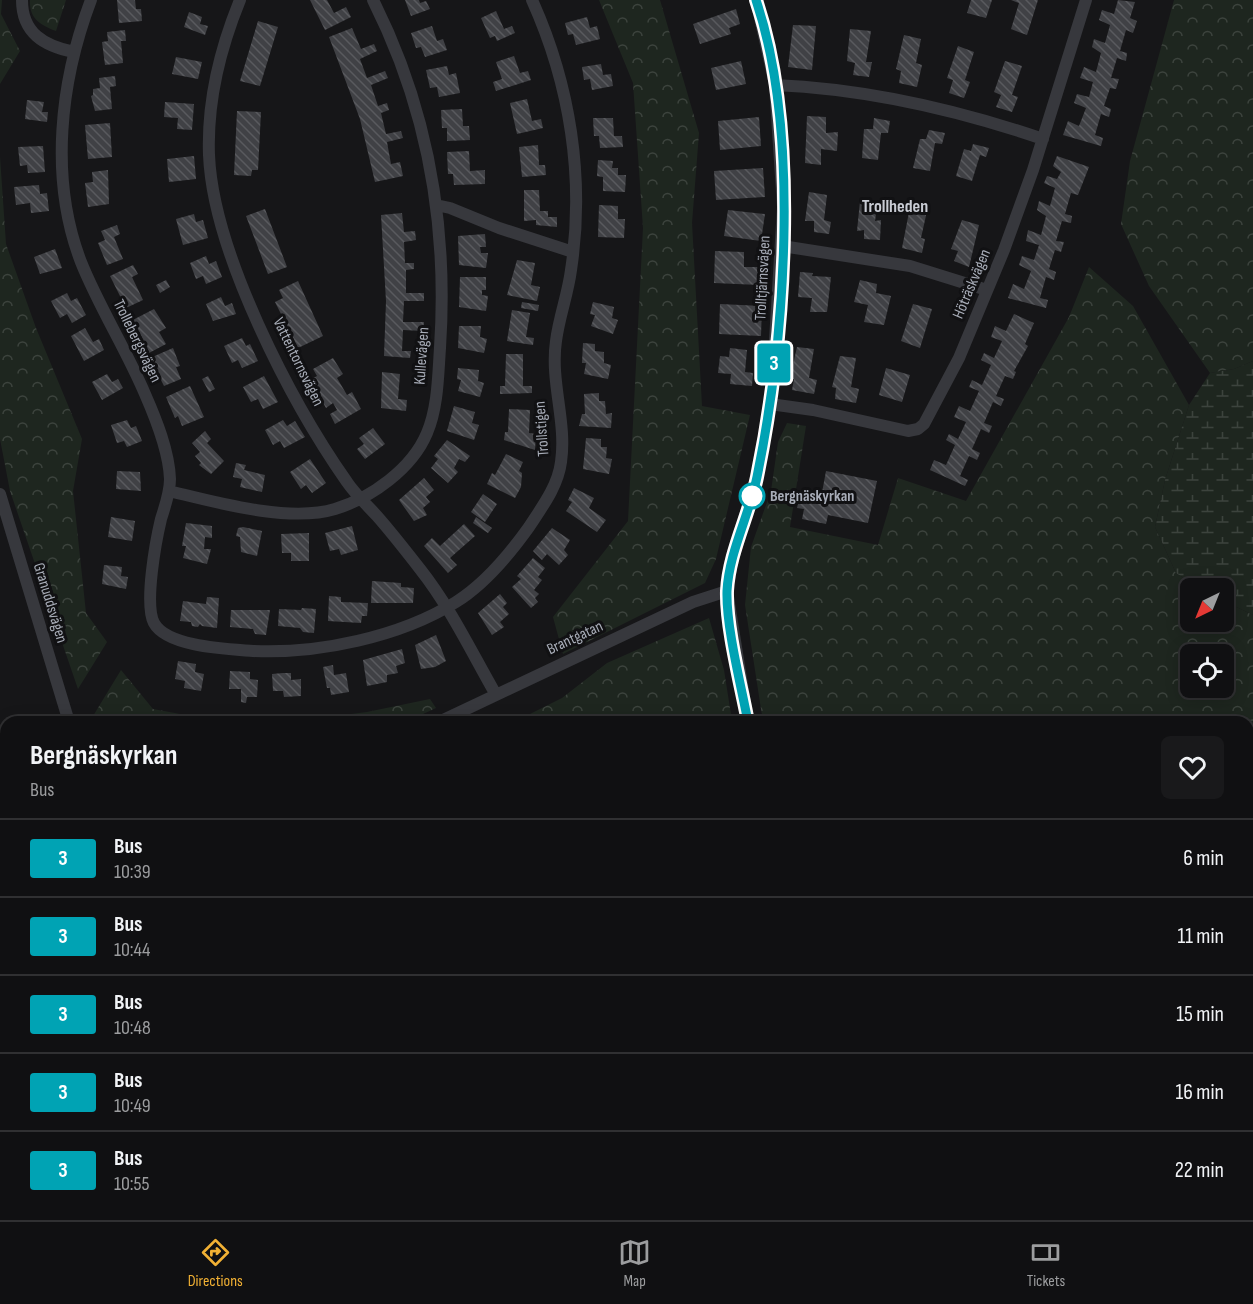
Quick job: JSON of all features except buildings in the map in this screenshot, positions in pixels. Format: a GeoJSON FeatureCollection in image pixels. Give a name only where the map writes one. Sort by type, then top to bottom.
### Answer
{"type":"FeatureCollection","features":[{"type":"Feature","properties":{"kind":"street"},"geometry":{"type":"LineString","coordinates":[[22,0],[25,20],[38,39],[57,49],[74,52]]}},
{"type":"Feature","properties":{"kind":"street","name":"Trollebergsvägen"},"geometry":{"type":"LineString","coordinates":[[91,0],[74,52],[69,78],[62,158],[65,207],[83,266],[148,401],[166,458],[169,491],[159,531],[151,609],[154,623],[170,638]]}},
{"type":"Feature","properties":{"kind":"street","name":"Vattentornsvägen"},"geometry":{"type":"LineString","coordinates":[[240,0],[226,34],[211,107],[209,155],[220,218],[239,276],[284,375],[330,456],[361,498],[420,569],[447,607],[495,693]]}},
{"type":"Feature","properties":{"kind":"street","name":"Kullevägen"},"geometry":{"type":"LineString","coordinates":[[169,491],[297,514],[335,509],[361,498],[391,478],[409,461],[427,434],[439,373],[442,305],[440,225],[413,92],[398,52],[373,0]]}},
{"type":"Feature","properties":{"kind":"street","name":"Trollstigen"},"geometry":{"type":"LineString","coordinates":[[170,638],[252,651],[319,648],[377,635],[447,607],[470,592],[517,544],[552,490],[559,472],[562,432],[554,361],[556,339],[573,252],[575,180],[568,106],[556,63],[532,0]]}},
{"type":"Feature","properties":{"kind":"street","name":"Trolltjärnsvägen"},"geometry":{"type":"LineString","coordinates":[[747,716],[727,591],[732,562],[757,478],[770,404],[782,246],[783,184],[776,85],[756,0]]}},
{"type":"Feature","properties":{"kind":"street","name":"Höträskvägen"},"geometry":{"type":"LineString","coordinates":[[770,404],[813,410],[908,431],[918,429],[929,417],[959,358],[1004,250],[1043,139],[1086,0]]}},
{"type":"Feature","properties":{"kind":"street"},"geometry":{"type":"LineString","coordinates":[[776,85],[893,97],[979,117],[1043,139]]}},
{"type":"Feature","properties":{"kind":"street"},"geometry":{"type":"LineString","coordinates":[[436,205],[573,252]]}},
{"type":"Feature","properties":{"kind":"street"},"geometry":{"type":"LineString","coordinates":[[782,246],[910,266],[987,290]]}},
{"type":"Feature","properties":{"kind":"street","name":"Granuddsvägen"},"geometry":{"type":"LineString","coordinates":[[0,494],[67,716]]}},
{"type":"Feature","properties":{"kind":"street","name":"Brantgatan"},"geometry":{"type":"LineString","coordinates":[[451,716],[495,693],[693,602],[727,591]]}},
{"type":"Feature","properties":{"kind":"green space"},"geometry":{"type":"Polygon","coordinates":[[[0,0],[2,0],[1,14],[20,51],[0,84],[0,0]]]}},
{"type":"Feature","properties":{"kind":"green space"},"geometry":{"type":"Polygon","coordinates":[[[30,0],[66,0],[56,31],[34,17],[30,0]]]}},
{"type":"Feature","properties":{"kind":"green space"},"geometry":{"type":"Polygon","coordinates":[[[599,0],[660,0],[699,133],[692,223],[702,406],[750,415],[716,559],[705,583],[563,654],[553,617],[628,521],[643,228],[633,83],[599,0]]]}},
{"type":"Feature","properties":{"kind":"green space"},"geometry":{"type":"Polygon","coordinates":[[[1174,0],[1253,0],[1253,361],[1234,369],[1210,373],[1149,286],[1121,224],[1130,161],[1174,0]]]}},
{"type":"Feature","properties":{"kind":"green space"},"geometry":{"type":"Polygon","coordinates":[[[0,157],[6,244],[36,328],[82,439],[73,491],[86,613],[107,642],[78,689],[10,491],[0,439],[0,157]]]}},
{"type":"Feature","properties":{"kind":"green space"},"geometry":{"type":"Polygon","coordinates":[[[1089,267],[1133,306],[1189,405],[1165,480],[1155,527],[1176,573],[1184,578],[1180,578],[1180,632],[1234,632],[1234,606],[1253,615],[1253,716],[762,716],[745,605],[751,547],[771,491],[778,442],[787,423],[806,426],[790,527],[878,545],[898,478],[966,501],[1069,317],[1089,267]]]}},
{"type":"Feature","properties":{"kind":"green space"},"geometry":{"type":"Polygon","coordinates":[[[1253,361],[1253,615],[1234,606],[1234,578],[1184,578],[1176,573],[1155,527],[1165,480],[1189,405],[1210,373],[1234,369],[1253,361]]]}},
{"type":"Feature","properties":{"kind":"green space"},"geometry":{"type":"Polygon","coordinates":[[[709,618],[724,670],[731,716],[526,716],[562,698],[607,663],[709,618]]]}},
{"type":"Feature","properties":{"kind":"green space"},"geometry":{"type":"Polygon","coordinates":[[[121,670],[153,709],[191,716],[93,716],[121,670]]]}},
{"type":"Feature","properties":{"kind":"green space"},"geometry":{"type":"Polygon","coordinates":[[[430,699],[436,708],[419,716],[335,716],[430,699]]]}},
{"type":"Feature","properties":{"kind":"bus line","name":"3"},"geometry":{"type":"LineString","coordinates":[[747,716],[727,591],[737,543],[757,478],[772,390],[782,262],[783,207],[776,85],[756,0]]}},
{"type":"Feature","properties":{"kind":"place","name":"Bergnäskyrkan"},"geometry":{"type":"Point","coordinates":[752,496]}},
{"type":"Feature","properties":{"kind":"district","name":"Trollheden"},"geometry":{"type":"Point","coordinates":[895,206]}}]}
